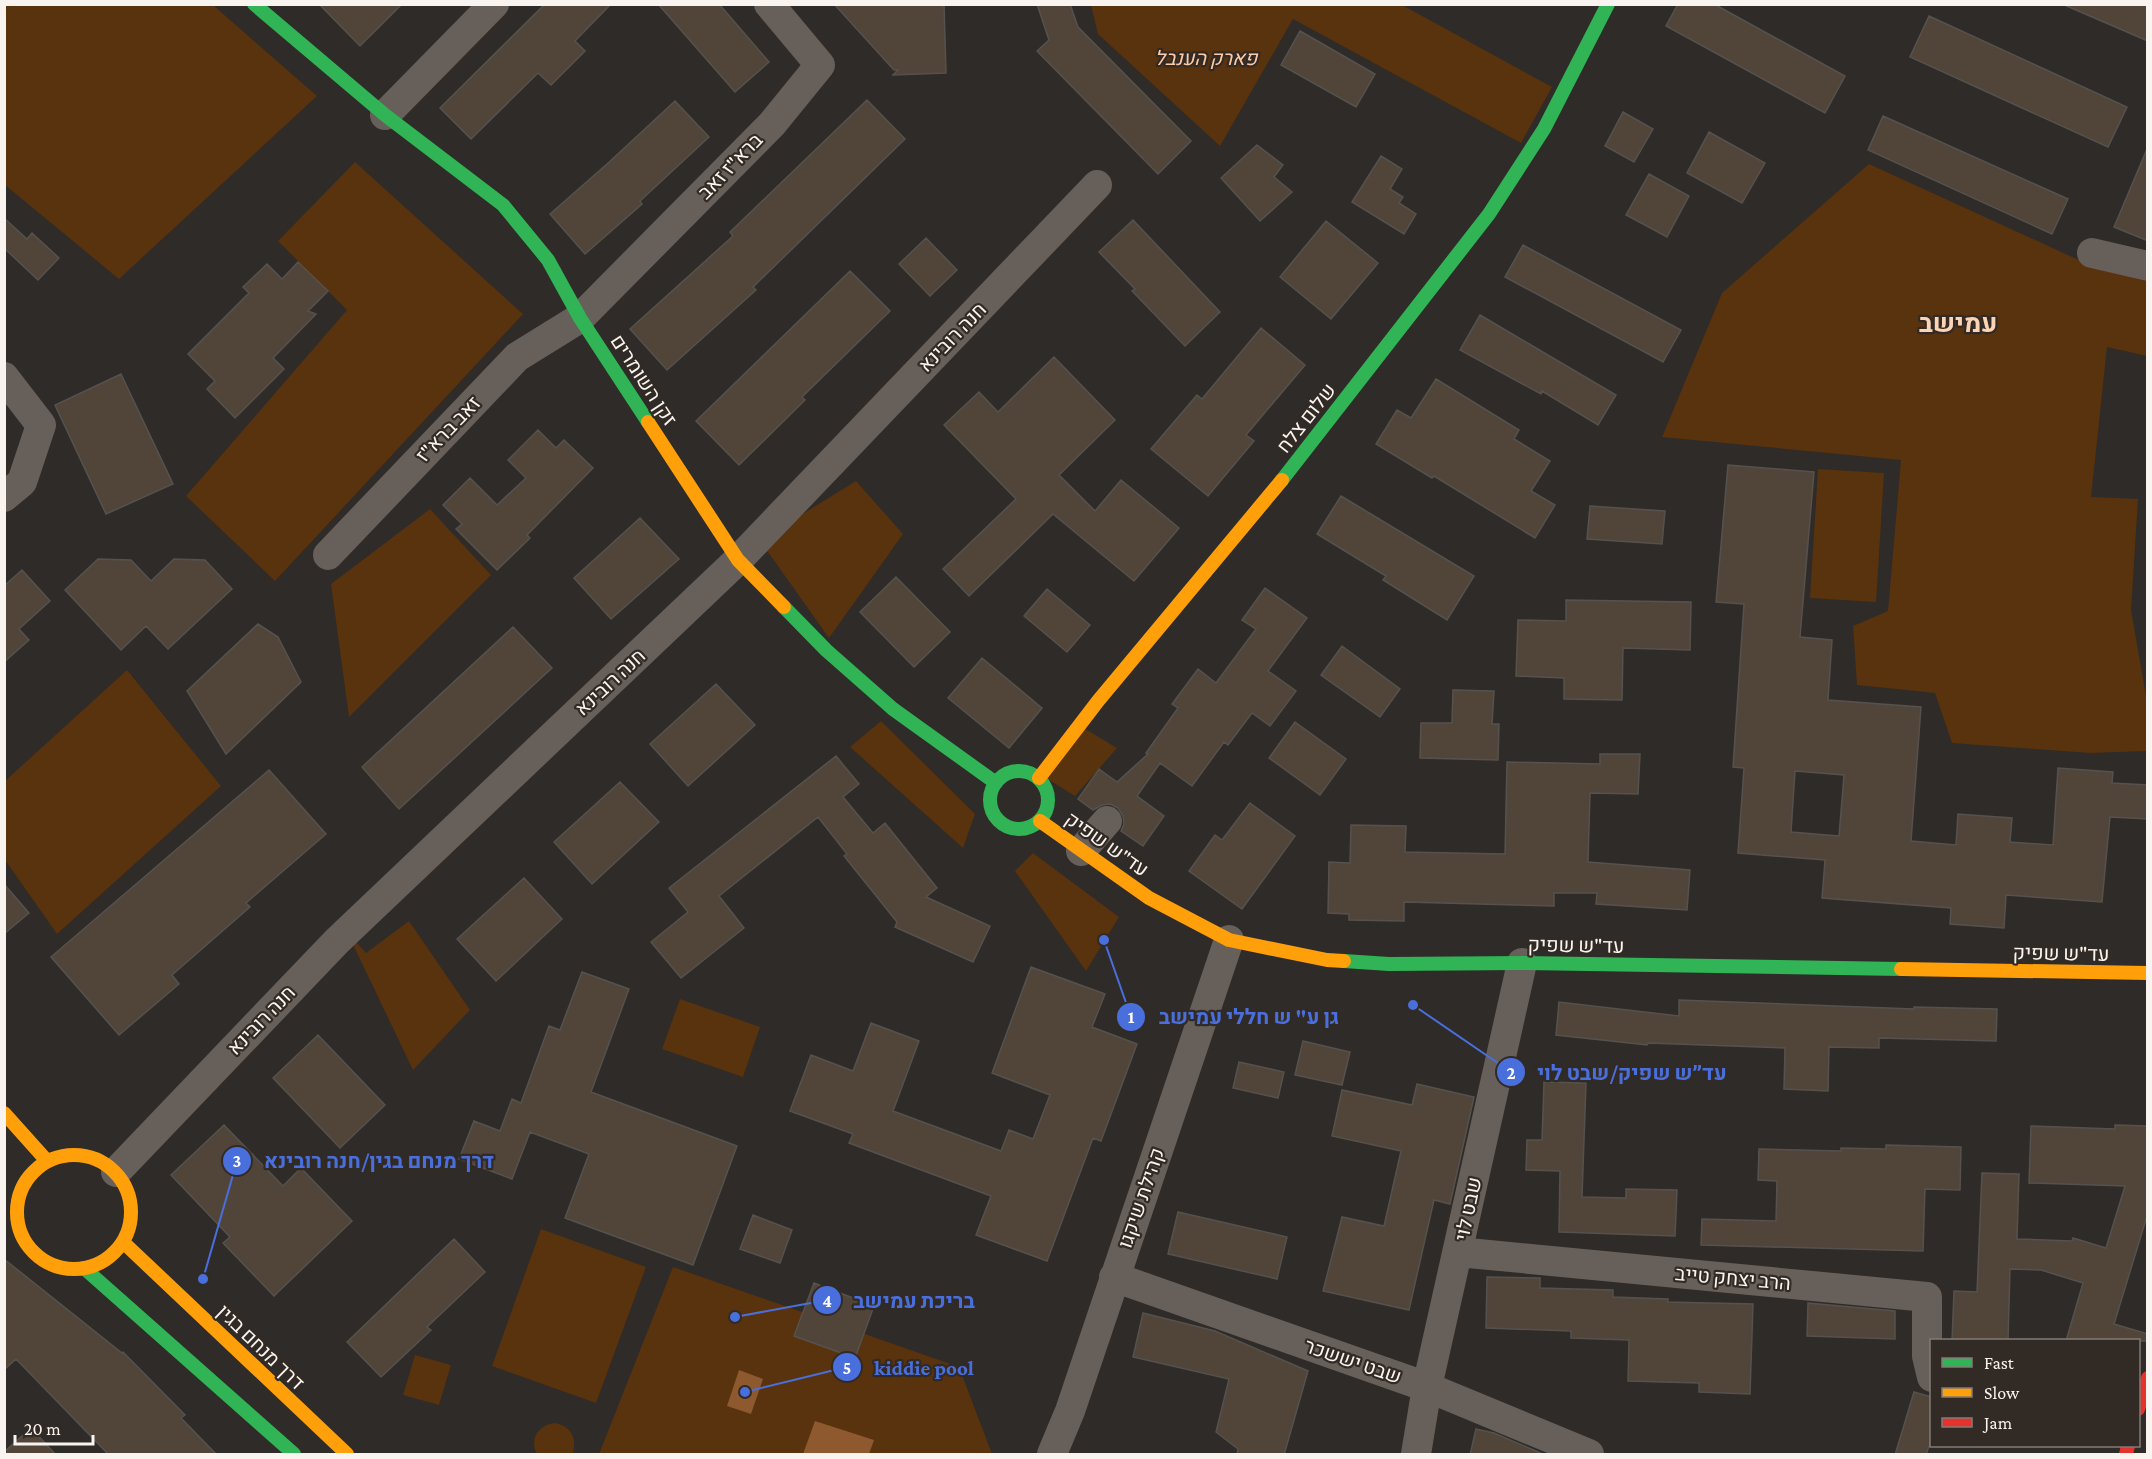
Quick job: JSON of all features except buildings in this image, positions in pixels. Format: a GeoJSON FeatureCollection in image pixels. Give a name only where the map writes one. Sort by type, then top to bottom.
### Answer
{"type":"FeatureCollection","features":[{"type":"Feature","properties":{"kind":"street","name":"זקן השומרים"},"geometry":{"type":"LineString","coordinates":[[254,4],[385,115],[502,205],[548,260],[580,318],[738,560],[826,650],[893,709],[996,783]]}},
{"type":"Feature","properties":{"kind":"street"},"geometry":{"type":"LineString","coordinates":[[385,115],[494,4]]}},
{"type":"Feature","properties":{"kind":"street","name":"ברא\"ז זאב"},"geometry":{"type":"LineString","coordinates":[[580,318],[772,124],[820,65],[769,4]]}},
{"type":"Feature","properties":{"kind":"street","name":"שלום צלח"},"geometry":{"type":"LineString","coordinates":[[1578,64],[1592,4]]}},
{"type":"Feature","properties":{"kind":"street","name":"שלום צלח"},"geometry":{"type":"LineString","coordinates":[[1039,778],[1098,701],[1271,494],[1489,214],[1544,129],[1608,4]]}},
{"type":"Feature","properties":{"kind":"street","name":"חנה רובינא"},"geometry":{"type":"LineString","coordinates":[[116,1172],[337,940],[738,560],[1097,185]]}},
{"type":"Feature","properties":{"kind":"street"},"geometry":{"type":"LineString","coordinates":[[2092,253],[2148,266]]}},
{"type":"Feature","properties":{"kind":"street","name":"זאב ברא\"ז"},"geometry":{"type":"LineString","coordinates":[[328,555],[517,357],[580,318]]}},
{"type":"Feature","properties":{"kind":"street"},"geometry":{"type":"LineString","coordinates":[[4,377],[41,426],[21,482],[4,497]]}},
{"type":"Feature","properties":{"kind":"street"},"geometry":{"type":"LineString","coordinates":[[1016,771],[1039,778],[1047,790],[1049,803],[1044,816],[1026,829],[1018,830],[1003,825],[990,806],[992,790],[996,783],[1001,777],[1016,771]]}},
{"type":"Feature","properties":{"kind":"street","name":"עד\"ש שפיק"},"geometry":{"type":"LineString","coordinates":[[1040,821],[1149,898],[1229,940],[1327,960],[1389,964],[1522,963],[2148,974]]}},
{"type":"Feature","properties":{"kind":"street"},"geometry":{"type":"LineString","coordinates":[[1081,851],[1107,821]]}},
{"type":"Feature","properties":{"kind":"street","name":"קהילת שיקגו"},"geometry":{"type":"LineString","coordinates":[[1052,1455],[1070,1411],[1229,940]]}},
{"type":"Feature","properties":{"kind":"street","name":"שבט לוי"},"geometry":{"type":"LineString","coordinates":[[1416,1455],[1427,1387],[1522,963]]}},
{"type":"Feature","properties":{"kind":"street"},"geometry":{"type":"LineString","coordinates":[[4,1113],[46,1161]]}},
{"type":"Feature","properties":{"kind":"street"},"geometry":{"type":"LineString","coordinates":[[81,1155],[100,1161],[116,1172],[127,1188],[132,1208],[129,1227],[123,1242],[113,1254],[84,1268],[68,1268],[51,1264],[26,1243],[20,1229],[15,1194],[34,1171],[46,1161],[61,1156],[81,1155]]}},
{"type":"Feature","properties":{"kind":"street","name":"דרך מנחם בגין"},"geometry":{"type":"LineString","coordinates":[[123,1242],[347,1455]]}},
{"type":"Feature","properties":{"kind":"street","name":"הרב יצחק טייב"},"geometry":{"type":"LineString","coordinates":[[1458,1252],[1927,1297],[1927,1356],[1930,1369]]}},
{"type":"Feature","properties":{"kind":"street"},"geometry":{"type":"LineString","coordinates":[[84,1268],[294,1455]]}},
{"type":"Feature","properties":{"kind":"street","name":"שבט יששכר"},"geometry":{"type":"LineString","coordinates":[[1114,1277],[1427,1387],[1588,1455]]}},
{"type":"Feature","properties":{"kind":"street"},"geometry":{"type":"LineString","coordinates":[[2140,1406],[2148,1378]]}},
{"type":"Feature","properties":{"kind":"green space"},"geometry":{"type":"Polygon","coordinates":[[[4,5],[213,5],[317,96],[119,279],[5,185],[4,5]]]}},
{"type":"Feature","properties":{"kind":"green space","name":"פארק הענבל"},"geometry":{"type":"Polygon","coordinates":[[[1091,5],[1402,5],[1552,87],[1521,143],[1293,19],[1220,146],[1098,34],[1091,5]]]}},
{"type":"Feature","properties":{"kind":"green space"},"geometry":{"type":"Polygon","coordinates":[[[355,162],[523,314],[275,581],[186,496],[347,310],[278,241],[355,162]]]}},
{"type":"Feature","properties":{"kind":"green space"},"geometry":{"type":"Polygon","coordinates":[[[1869,164],[2094,267],[2147,281],[2147,356],[2107,347],[2091,497],[2138,499],[2131,610],[2147,702],[2147,751],[2090,753],[1952,743],[1935,693],[1857,685],[1853,626],[1888,611],[1901,460],[1662,437],[1722,293],[1869,164]]]}},
{"type":"Feature","properties":{"kind":"green space"},"geometry":{"type":"Polygon","coordinates":[[[1818,469],[1884,473],[1876,602],[1810,598],[1818,469]]]}},
{"type":"Feature","properties":{"kind":"green space"},"geometry":{"type":"Polygon","coordinates":[[[856,481],[903,534],[829,638],[768,552],[754,544],[856,481]]]}},
{"type":"Feature","properties":{"kind":"green space"},"geometry":{"type":"Polygon","coordinates":[[[430,509],[491,575],[349,717],[331,584],[430,509]]]}},
{"type":"Feature","properties":{"kind":"green space"},"geometry":{"type":"Polygon","coordinates":[[[127,670],[221,786],[57,934],[5,860],[5,781],[127,670]]]}},
{"type":"Feature","properties":{"kind":"green space"},"geometry":{"type":"Polygon","coordinates":[[[881,721],[975,814],[963,848],[850,747],[881,721]]]}},
{"type":"Feature","properties":{"kind":"green space"},"geometry":{"type":"Polygon","coordinates":[[[1082,727],[1117,748],[1075,796],[1041,775],[1082,727]]]}},
{"type":"Feature","properties":{"kind":"green space"},"geometry":{"type":"Polygon","coordinates":[[[1033,853],[1119,917],[1086,971],[1015,871],[1033,853]]]}},
{"type":"Feature","properties":{"kind":"green space"},"geometry":{"type":"Polygon","coordinates":[[[409,921],[470,1010],[413,1070],[347,932],[366,953],[409,921]]]}},
{"type":"Feature","properties":{"kind":"green space"},"geometry":{"type":"Polygon","coordinates":[[[680,999],[760,1027],[743,1077],[662,1049],[680,999]]]}},
{"type":"Feature","properties":{"kind":"green space"},"geometry":{"type":"Polygon","coordinates":[[[541,1229],[646,1267],[596,1403],[492,1366],[541,1229]]]}},
{"type":"Feature","properties":{"kind":"green space"},"geometry":{"type":"Polygon","coordinates":[[[673,1267],[959,1367],[992,1454],[599,1454],[673,1267]]]}},
{"type":"Feature","properties":{"kind":"green space"},"geometry":{"type":"Polygon","coordinates":[[[415,1355],[451,1365],[439,1405],[403,1395],[415,1355]]]}},
{"type":"Feature","properties":{"kind":"green space"},"geometry":{"type":"Polygon","coordinates":[[[555,1423],[565,1427],[572,1434],[573,1453],[537,1454],[534,1443],[537,1434],[544,1427],[555,1423]]]}},
{"type":"Feature","properties":{"kind":"shaded area"},"geometry":{"type":"Polygon","coordinates":[[[739,1370],[763,1379],[751,1414],[727,1406],[739,1370]]]}},
{"type":"Feature","properties":{"kind":"shaded area"},"geometry":{"type":"Polygon","coordinates":[[[815,1421],[874,1440],[869,1454],[803,1454],[815,1421]]]}},
{"type":"Feature","properties":{"kind":"traffic: fast"},"geometry":{"type":"LineString","coordinates":[[254,4],[385,115],[503,205],[548,260],[580,318],[648,422]]}},
{"type":"Feature","properties":{"kind":"traffic: fast"},"geometry":{"type":"LineString","coordinates":[[1282,480],[1489,214],[1544,129],[1608,4]]}},
{"type":"Feature","properties":{"kind":"traffic: fast"},"geometry":{"type":"LineString","coordinates":[[784,607],[826,650],[893,709],[996,783]]}},
{"type":"Feature","properties":{"kind":"traffic: fast"},"geometry":{"type":"LineString","coordinates":[[1013,771],[1025,771],[1040,779],[1048,794],[1048,800],[1048,806],[1040,821],[1025,829],[1013,829],[998,821],[990,806],[990,794],[998,779],[1013,771]]}},
{"type":"Feature","properties":{"kind":"traffic: fast"},"geometry":{"type":"LineString","coordinates":[[1344,961],[1389,964],[1522,963],[1901,969]]}},
{"type":"Feature","properties":{"kind":"traffic: fast"},"geometry":{"type":"LineString","coordinates":[[84,1268],[294,1454]]}},
{"type":"Feature","properties":{"kind":"traffic: slow"},"geometry":{"type":"LineString","coordinates":[[648,422],[738,560],[784,607]]}},
{"type":"Feature","properties":{"kind":"traffic: slow"},"geometry":{"type":"LineString","coordinates":[[1039,778],[1098,701],[1282,480]]}},
{"type":"Feature","properties":{"kind":"traffic: slow"},"geometry":{"type":"LineString","coordinates":[[1040,821],[1149,898],[1229,940],[1327,960],[1344,961]]}},
{"type":"Feature","properties":{"kind":"traffic: slow"},"geometry":{"type":"LineString","coordinates":[[1901,969],[2148,973]]}},
{"type":"Feature","properties":{"kind":"traffic: slow"},"geometry":{"type":"LineString","coordinates":[[4,1113],[47,1161]]}},
{"type":"Feature","properties":{"kind":"traffic: slow"},"geometry":{"type":"LineString","coordinates":[[74,1155],[96,1159],[114,1172],[127,1190],[131,1212],[127,1234],[114,1252],[96,1265],[74,1269],[52,1265],[34,1252],[21,1234],[17,1212],[21,1190],[34,1172],[52,1159],[74,1155]]}},
{"type":"Feature","properties":{"kind":"traffic: slow"},"geometry":{"type":"LineString","coordinates":[[123,1242],[347,1454]]}},
{"type":"Feature","properties":{"kind":"traffic: jam"},"geometry":{"type":"LineString","coordinates":[[2140,1403],[2148,1378]]}},
{"type":"Feature","properties":{"kind":"traffic: jam"},"geometry":{"type":"LineString","coordinates":[[2126,1454],[2128,1447]]}},
{"type":"Feature","properties":{"kind":"place","name":"גן ע\" ש חללי עמישב"},"geometry":{"type":"Point","coordinates":[1104,940]}},
{"type":"Feature","properties":{"kind":"place","name":"עד״ש שפיק/שבט לוי"},"geometry":{"type":"Point","coordinates":[1413,1005]}},
{"type":"Feature","properties":{"kind":"place","name":"דרך מנחם בגין/חנה רובינא"},"geometry":{"type":"Point","coordinates":[203,1279]}},
{"type":"Feature","properties":{"kind":"place","name":"בריכת עמישב"},"geometry":{"type":"Point","coordinates":[735,1317]}},
{"type":"Feature","properties":{"kind":"place","name":"kiddie pool"},"geometry":{"type":"Point","coordinates":[745,1392]}},
{"type":"Feature","properties":{"kind":"district","name":"עמישב"},"geometry":{"type":"Point","coordinates":[1958,323]}}]}
